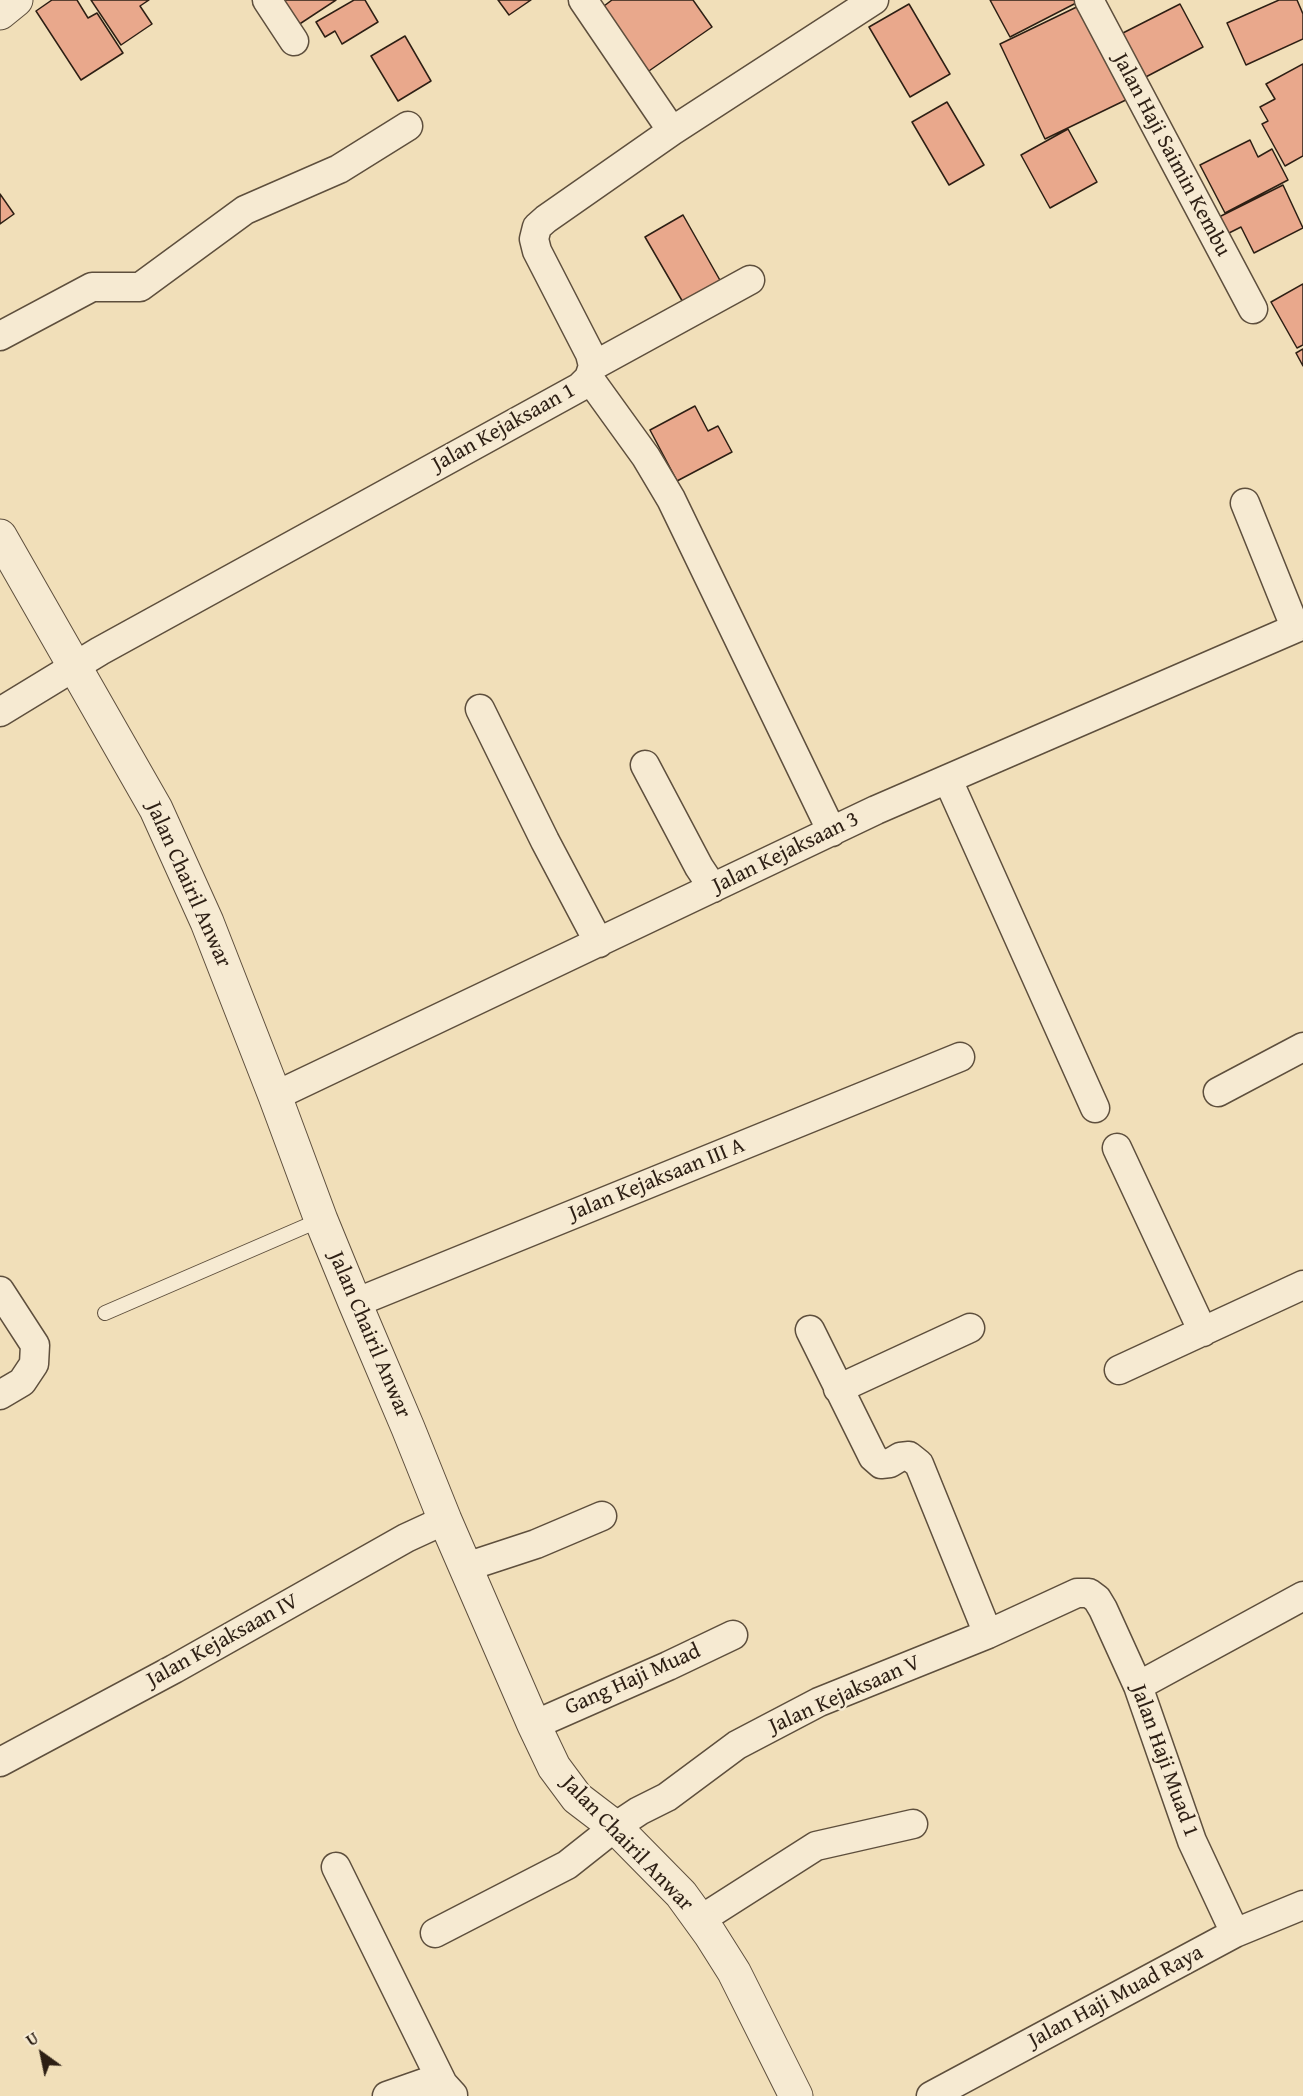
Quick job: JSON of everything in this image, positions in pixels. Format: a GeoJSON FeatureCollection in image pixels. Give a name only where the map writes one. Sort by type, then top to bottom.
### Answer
{"type":"FeatureCollection","features":[{"type":"Feature","properties":{"kind":"street"},"geometry":{"type":"LineString","coordinates":[[0,13],[16,0]]}},
{"type":"Feature","properties":{"kind":"street"},"geometry":{"type":"LineString","coordinates":[[267,0],[294,41]]}},
{"type":"Feature","properties":{"kind":"street"},"geometry":{"type":"LineString","coordinates":[[583,0],[672,131]]}},
{"type":"Feature","properties":{"kind":"street","name":"Jalan Kejaksaan 1"},"geometry":{"type":"LineString","coordinates":[[0,712],[75,666],[580,387],[591,372],[590,354],[537,251],[534,239],[537,227],[672,131],[874,0]]}},
{"type":"Feature","properties":{"kind":"street","name":"Jalan Haji Saimin Kembu"},"geometry":{"type":"LineString","coordinates":[[1089,0],[1253,309]]}},
{"type":"Feature","properties":{"kind":"street"},"geometry":{"type":"LineString","coordinates":[[0,336],[92,287],[140,287],[245,210],[339,169],[408,126]]}},
{"type":"Feature","properties":{"kind":"street"},"geometry":{"type":"LineString","coordinates":[[750,280],[591,372],[671,499],[832,832]]}},
{"type":"Feature","properties":{"kind":"street"},"geometry":{"type":"LineString","coordinates":[[1245,503],[1299,626]]}},
{"type":"Feature","properties":{"kind":"street","name":"Jalan Chairil Anwar"},"geometry":{"type":"LineString","coordinates":[[0,536],[156,809],[207,922],[355,1303],[445,1520],[554,1767],[577,1798],[615,1827],[681,1894],[734,1972],[796,2096]]}},
{"type":"Feature","properties":{"kind":"street","name":"Jalan Kejaksaan 3"},"geometry":{"type":"LineString","coordinates":[[276,1096],[876,810],[1299,626]]}},
{"type":"Feature","properties":{"kind":"street"},"geometry":{"type":"LineString","coordinates":[[480,709],[544,841],[599,943]]}},
{"type":"Feature","properties":{"kind":"street"},"geometry":{"type":"LineString","coordinates":[[645,765],[699,867],[713,888]]}},
{"type":"Feature","properties":{"kind":"street"},"geometry":{"type":"LineString","coordinates":[[948,780],[1095,1108]]}},
{"type":"Feature","properties":{"kind":"street"},"geometry":{"type":"LineString","coordinates":[[1218,1092],[1303,1047]]}},
{"type":"Feature","properties":{"kind":"street","name":"Jalan Kejaksaan III A"},"geometry":{"type":"LineString","coordinates":[[355,1303],[960,1057]]}},
{"type":"Feature","properties":{"kind":"street"},"geometry":{"type":"LineString","coordinates":[[1117,1148],[1203,1332]]}},
{"type":"Feature","properties":{"kind":"street"},"geometry":{"type":"LineString","coordinates":[[1119,1370],[1303,1285]]}},
{"type":"Feature","properties":{"kind":"street"},"geometry":{"type":"LineString","coordinates":[[0,1291],[35,1345],[34,1364],[22,1382],[0,1395]]}},
{"type":"Feature","properties":{"kind":"street"},"geometry":{"type":"LineString","coordinates":[[838,1389],[970,1329]]}},
{"type":"Feature","properties":{"kind":"street"},"geometry":{"type":"LineString","coordinates":[[810,1330],[873,1457],[882,1464],[909,1456],[919,1464],[988,1634]]}},
{"type":"Feature","properties":{"kind":"street"},"geometry":{"type":"LineString","coordinates":[[466,1567],[536,1544],[602,1516]]}},
{"type":"Feature","properties":{"kind":"street","name":"Jalan Kejaksaan IV"},"geometry":{"type":"LineString","coordinates":[[0,1762],[174,1669],[406,1538],[445,1520]]}},
{"type":"Feature","properties":{"kind":"street","name":"Jalan Kejaksaan V"},"geometry":{"type":"LineString","coordinates":[[435,1933],[567,1865],[615,1827],[639,1811],[667,1797],[737,1745],[819,1702],[988,1634],[1077,1593],[1089,1593]]}},
{"type":"Feature","properties":{"kind":"street","name":"Jalan Haji Muad 1"},"geometry":{"type":"LineString","coordinates":[[1089,1593],[1097,1599],[1103,1609],[1138,1686],[1192,1841],[1235,1933]]}},
{"type":"Feature","properties":{"kind":"street"},"geometry":{"type":"LineString","coordinates":[[1138,1686],[1303,1596]]}},
{"type":"Feature","properties":{"kind":"street","name":"Gang Haji Muad"},"geometry":{"type":"LineString","coordinates":[[534,1725],[733,1635]]}},
{"type":"Feature","properties":{"kind":"street"},"geometry":{"type":"LineString","coordinates":[[700,1920],[816,1846],[913,1824]]}},
{"type":"Feature","properties":{"kind":"street"},"geometry":{"type":"LineString","coordinates":[[336,1867],[449,2090]]}},
{"type":"Feature","properties":{"kind":"street","name":"Jalan Haji Muad Raya"},"geometry":{"type":"LineString","coordinates":[[931,2096],[1235,1933],[1303,1905]]}},
{"type":"Feature","properties":{"kind":"street"},"geometry":{"type":"LineString","coordinates":[[387,2096],[427,2082],[449,2090]]}},
{"type":"Feature","properties":{"kind":"lane"},"geometry":{"type":"LineString","coordinates":[[105,1313],[321,1220]]}},
{"type":"Feature","properties":{"kind":"building"},"geometry":{"type":"Polygon","coordinates":[[[52,0],[77,0],[88,18],[97,13],[123,53],[81,80],[36,11],[52,0]]]}},
{"type":"Feature","properties":{"kind":"building"},"geometry":{"type":"Polygon","coordinates":[[[91,0],[149,0],[140,6],[152,24],[121,45],[91,0]]]}},
{"type":"Feature","properties":{"kind":"building"},"geometry":{"type":"Polygon","coordinates":[[[273,0],[336,0],[292,29],[273,0]]]}},
{"type":"Feature","properties":{"kind":"building"},"geometry":{"type":"Polygon","coordinates":[[[354,0],[365,0],[378,22],[342,44],[335,31],[325,37],[316,22],[354,0]]]}},
{"type":"Feature","properties":{"kind":"building"},"geometry":{"type":"Polygon","coordinates":[[[498,0],[531,0],[509,15],[498,0]]]}},
{"type":"Feature","properties":{"kind":"building"},"geometry":{"type":"Polygon","coordinates":[[[612,0],[693,0],[712,27],[646,73],[600,9],[612,0]]]}},
{"type":"Feature","properties":{"kind":"building"},"geometry":{"type":"Polygon","coordinates":[[[990,0],[1079,0],[1080,1],[1010,37],[990,0]]]}},
{"type":"Feature","properties":{"kind":"building"},"geometry":{"type":"Polygon","coordinates":[[[1279,0],[1297,0],[1303,14],[1303,39],[1246,65],[1227,23],[1279,0]]]}},
{"type":"Feature","properties":{"kind":"building"},"geometry":{"type":"Polygon","coordinates":[[[1087,2],[1132,97],[1045,139],[1000,44],[1087,2]]]}},
{"type":"Feature","properties":{"kind":"building"},"geometry":{"type":"Polygon","coordinates":[[[909,4],[950,74],[910,97],[869,27],[909,4]]]}},
{"type":"Feature","properties":{"kind":"building"},"geometry":{"type":"Polygon","coordinates":[[[1180,4],[1203,47],[1140,80],[1117,36],[1180,4]]]}},
{"type":"Feature","properties":{"kind":"building"},"geometry":{"type":"Polygon","coordinates":[[[405,36],[431,81],[398,101],[371,56],[405,36]]]}},
{"type":"Feature","properties":{"kind":"building"},"geometry":{"type":"Polygon","coordinates":[[[1303,64],[1303,156],[1285,166],[1262,124],[1268,121],[1260,107],[1275,99],[1266,84],[1303,64]]]}},
{"type":"Feature","properties":{"kind":"building"},"geometry":{"type":"Polygon","coordinates":[[[947,102],[984,165],[949,185],[912,122],[947,102]]]}},
{"type":"Feature","properties":{"kind":"building"},"geometry":{"type":"Polygon","coordinates":[[[1068,129],[1097,182],[1050,208],[1021,155],[1068,129]]]}},
{"type":"Feature","properties":{"kind":"building"},"geometry":{"type":"Polygon","coordinates":[[[1250,140],[1258,157],[1272,149],[1288,180],[1225,213],[1200,165],[1250,140]]]}},
{"type":"Feature","properties":{"kind":"building"},"geometry":{"type":"Polygon","coordinates":[[[1283,185],[1303,228],[1254,253],[1241,227],[1223,236],[1215,219],[1283,185]]]}},
{"type":"Feature","properties":{"kind":"building"},"geometry":{"type":"Polygon","coordinates":[[[0,194],[14,214],[0,224],[0,194]]]}},
{"type":"Feature","properties":{"kind":"building"},"geometry":{"type":"Polygon","coordinates":[[[683,215],[721,282],[684,304],[645,237],[683,215]]]}},
{"type":"Feature","properties":{"kind":"building"},"geometry":{"type":"Polygon","coordinates":[[[1303,284],[1303,345],[1297,348],[1271,302],[1303,284]]]}},
{"type":"Feature","properties":{"kind":"building"},"geometry":{"type":"Polygon","coordinates":[[[1303,349],[1303,366],[1296,353],[1303,349]]]}},
{"type":"Feature","properties":{"kind":"building"},"geometry":{"type":"Polygon","coordinates":[[[695,406],[708,431],[718,426],[732,452],[677,481],[650,430],[695,406]]]}}]}
